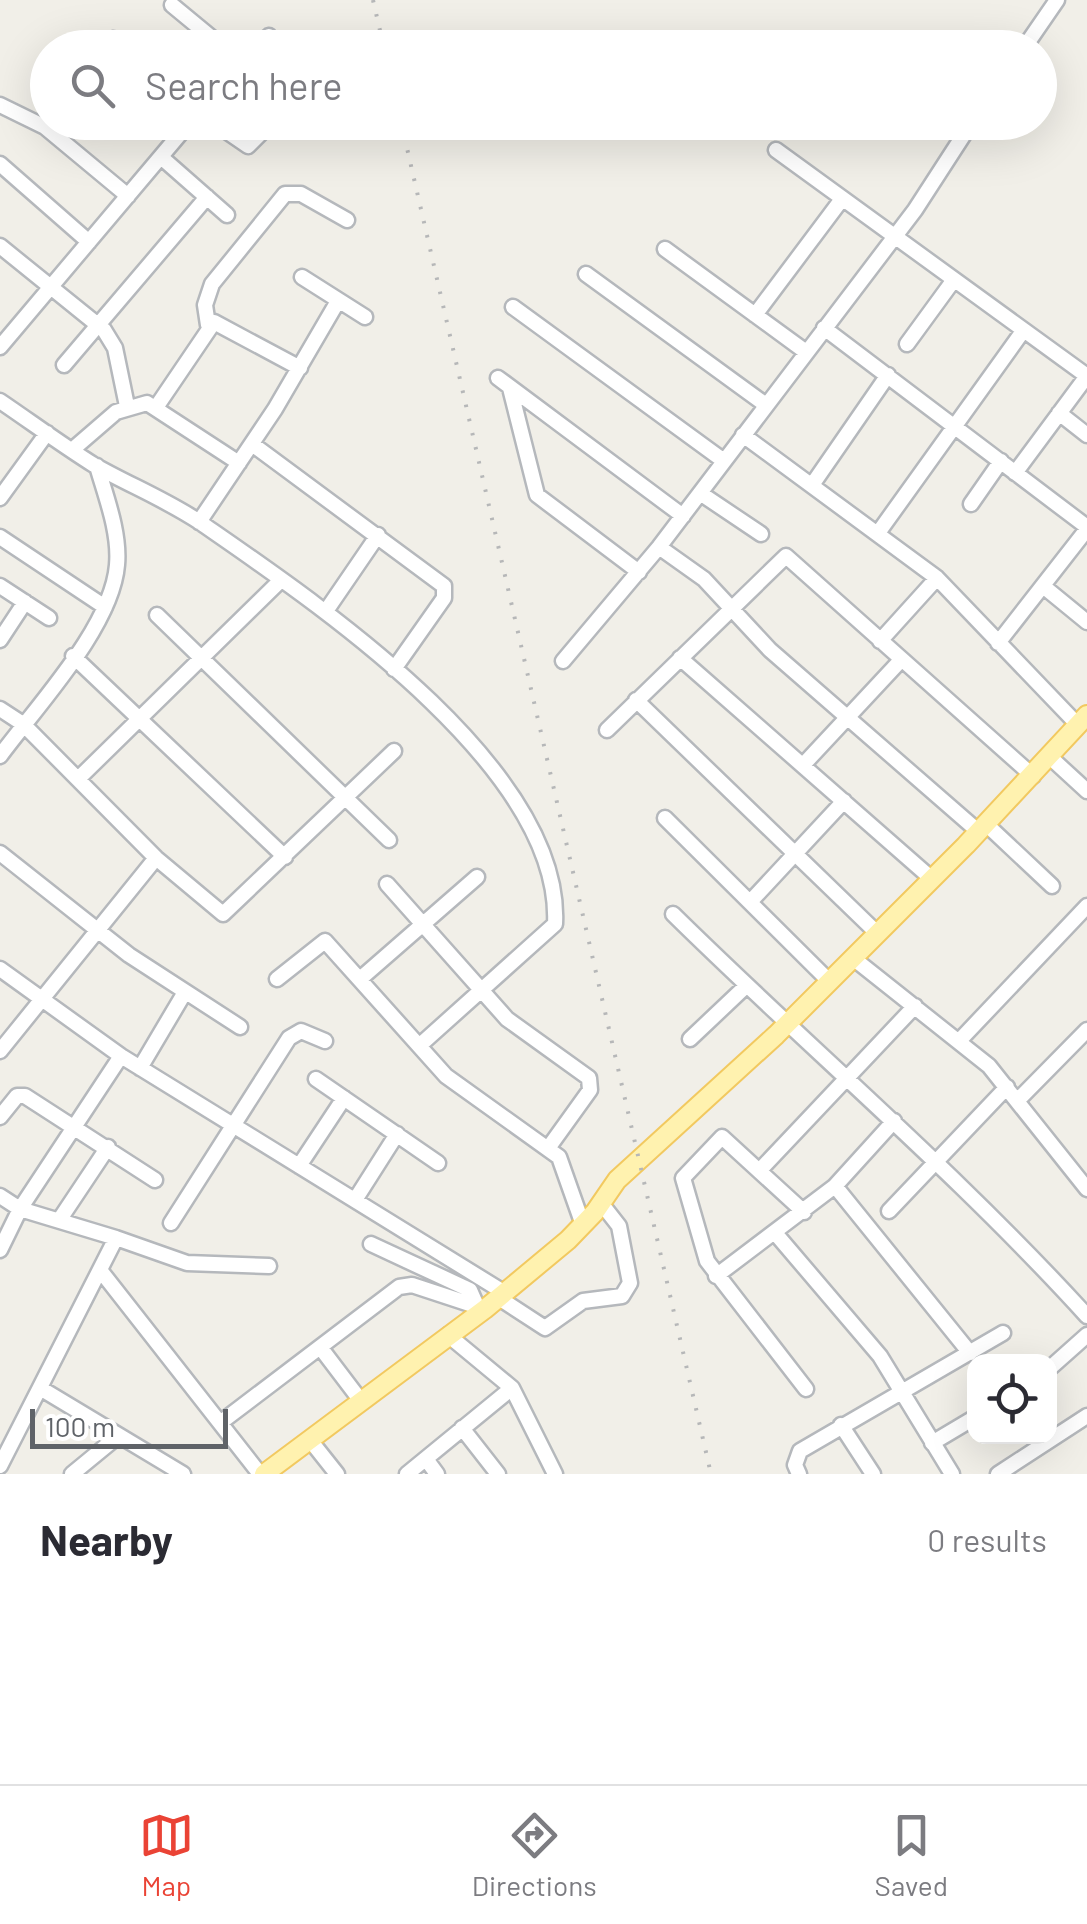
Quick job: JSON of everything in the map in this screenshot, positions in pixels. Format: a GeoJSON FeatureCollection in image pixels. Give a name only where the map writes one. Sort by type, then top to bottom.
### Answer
{"type":"FeatureCollection","features":[{"type":"Feature","properties":{"kind":"main road"},"geometry":{"type":"LineString","coordinates":[[262,1474],[448,1336],[583,1225],[616,1180],[854,958],[1083,720]]}},
{"type":"Feature","properties":{"kind":"street"},"geometry":{"type":"LineString","coordinates":[[1036,30],[1056,0]]}},
{"type":"Feature","properties":{"kind":"street"},"geometry":{"type":"LineString","coordinates":[[172,4],[203,30]]}},
{"type":"Feature","properties":{"kind":"street"},"geometry":{"type":"LineString","coordinates":[[0,105],[30,120]]}},
{"type":"Feature","properties":{"kind":"street"},"geometry":{"type":"LineString","coordinates":[[61,140],[128,196]]}},
{"type":"Feature","properties":{"kind":"street"},"geometry":{"type":"LineString","coordinates":[[0,347],[175,140]]}},
{"type":"Feature","properties":{"kind":"street"},"geometry":{"type":"LineString","coordinates":[[563,661],[700,494],[893,238],[960,140]]}},
{"type":"Feature","properties":{"kind":"street"},"geometry":{"type":"LineString","coordinates":[[776,150],[1087,376],[1015,472]]}},
{"type":"Feature","properties":{"kind":"street"},"geometry":{"type":"LineString","coordinates":[[161,157],[227,215]]}},
{"type":"Feature","properties":{"kind":"street"},"geometry":{"type":"LineString","coordinates":[[0,164],[89,242]]}},
{"type":"Feature","properties":{"kind":"street"},"geometry":{"type":"LineString","coordinates":[[157,406],[208,325],[205,305],[212,284],[285,194],[301,194],[347,220]]}},
{"type":"Feature","properties":{"kind":"street"},"geometry":{"type":"LineString","coordinates":[[64,366],[207,198]]}},
{"type":"Feature","properties":{"kind":"street"},"geometry":{"type":"LineString","coordinates":[[755,315],[842,200]]}},
{"type":"Feature","properties":{"kind":"street"},"geometry":{"type":"LineString","coordinates":[[0,246],[96,324],[115,348],[127,406]]}},
{"type":"Feature","properties":{"kind":"street"},"geometry":{"type":"LineString","coordinates":[[665,249],[806,352]]}},
{"type":"Feature","properties":{"kind":"street"},"geometry":{"type":"LineString","coordinates":[[586,274],[766,405]]}},
{"type":"Feature","properties":{"kind":"street"},"geometry":{"type":"LineString","coordinates":[[302,277],[365,317]]}},
{"type":"Feature","properties":{"kind":"street"},"geometry":{"type":"LineString","coordinates":[[908,344],[953,281]]}},
{"type":"Feature","properties":{"kind":"street"},"geometry":{"type":"LineString","coordinates":[[199,522],[300,368],[338,301]]}},
{"type":"Feature","properties":{"kind":"street"},"geometry":{"type":"LineString","coordinates":[[513,307],[724,461]]}},
{"type":"Feature","properties":{"kind":"street"},"geometry":{"type":"LineString","coordinates":[[0,317],[15,329]]}},
{"type":"Feature","properties":{"kind":"street"},"geometry":{"type":"LineString","coordinates":[[208,325],[220,324],[300,368]]}},
{"type":"Feature","properties":{"kind":"street"},"geometry":{"type":"LineString","coordinates":[[824,328],[1087,528],[998,642]]}},
{"type":"Feature","properties":{"kind":"street"},"geometry":{"type":"LineString","coordinates":[[878,533],[1023,331]]}},
{"type":"Feature","properties":{"kind":"street"},"geometry":{"type":"LineString","coordinates":[[812,485],[888,375]]}},
{"type":"Feature","properties":{"kind":"street"},"geometry":{"type":"LineString","coordinates":[[639,572],[536,495],[504,383],[682,516]]}},
{"type":"Feature","properties":{"kind":"street"},"geometry":{"type":"LineString","coordinates":[[0,401],[97,466],[199,522],[326,611],[458,729],[516,795],[548,876],[556,924],[420,1046]]}},
{"type":"Feature","properties":{"kind":"street"},"geometry":{"type":"LineString","coordinates":[[72,450],[127,406],[157,406],[239,463]]}},
{"type":"Feature","properties":{"kind":"street"},"geometry":{"type":"LineString","coordinates":[[1059,413],[1087,435]]}},
{"type":"Feature","properties":{"kind":"street"},"geometry":{"type":"LineString","coordinates":[[0,498],[47,433]]}},
{"type":"Feature","properties":{"kind":"street"},"geometry":{"type":"LineString","coordinates":[[744,435],[937,578],[998,642],[1083,720]]}},
{"type":"Feature","properties":{"kind":"street"},"geometry":{"type":"LineString","coordinates":[[252,444],[439,580],[446,592],[394,669]]}},
{"type":"Feature","properties":{"kind":"street"},"geometry":{"type":"LineString","coordinates":[[971,504],[1000,461]]}},
{"type":"Feature","properties":{"kind":"street"},"geometry":{"type":"LineString","coordinates":[[0,756],[105,607],[117,552],[97,466]]}},
{"type":"Feature","properties":{"kind":"street"},"geometry":{"type":"LineString","coordinates":[[700,494],[762,534]]}},
{"type":"Feature","properties":{"kind":"street"},"geometry":{"type":"LineString","coordinates":[[326,611],[378,536]]}},
{"type":"Feature","properties":{"kind":"street"},"geometry":{"type":"LineString","coordinates":[[0,537],[105,607]]}},
{"type":"Feature","properties":{"kind":"street"},"geometry":{"type":"LineString","coordinates":[[659,547],[704,579],[770,650],[1052,886]]}},
{"type":"Feature","properties":{"kind":"street"},"geometry":{"type":"LineString","coordinates":[[607,730],[781,559],[791,556],[880,641],[1033,776]]}},
{"type":"Feature","properties":{"kind":"street"},"geometry":{"type":"LineString","coordinates":[[880,641],[937,578]]}},
{"type":"Feature","properties":{"kind":"street"},"geometry":{"type":"LineString","coordinates":[[78,779],[280,581]]}},
{"type":"Feature","properties":{"kind":"street"},"geometry":{"type":"LineString","coordinates":[[0,586],[49,618]]}},
{"type":"Feature","properties":{"kind":"street"},"geometry":{"type":"LineString","coordinates":[[1043,586],[1087,622]]}},
{"type":"Feature","properties":{"kind":"street"},"geometry":{"type":"LineString","coordinates":[[0,640],[25,602]]}},
{"type":"Feature","properties":{"kind":"street"},"geometry":{"type":"LineString","coordinates":[[158,616],[389,840]]}},
{"type":"Feature","properties":{"kind":"street"},"geometry":{"type":"LineString","coordinates":[[73,656],[284,857]]}},
{"type":"Feature","properties":{"kind":"street"},"geometry":{"type":"LineString","coordinates":[[680,658],[932,878]]}},
{"type":"Feature","properties":{"kind":"street"},"geometry":{"type":"LineString","coordinates":[[804,764],[901,660]]}},
{"type":"Feature","properties":{"kind":"street"},"geometry":{"type":"LineString","coordinates":[[636,700],[878,933]]}},
{"type":"Feature","properties":{"kind":"street"},"geometry":{"type":"LineString","coordinates":[[0,708],[24,724],[156,858],[223,914],[394,751]]}},
{"type":"Feature","properties":{"kind":"street"},"geometry":{"type":"LineString","coordinates":[[1050,757],[1087,791]]}},
{"type":"Feature","properties":{"kind":"street"},"geometry":{"type":"LineString","coordinates":[[750,902],[844,800]]}},
{"type":"Feature","properties":{"kind":"street"},"geometry":{"type":"LineString","coordinates":[[665,818],[829,981]]}},
{"type":"Feature","properties":{"kind":"street"},"geometry":{"type":"LineString","coordinates":[[0,853],[98,930],[240,1027]]}},
{"type":"Feature","properties":{"kind":"street"},"geometry":{"type":"LineString","coordinates":[[0,1051],[156,858]]}},
{"type":"Feature","properties":{"kind":"street"},"geometry":{"type":"LineString","coordinates":[[360,979],[478,877]]}},
{"type":"Feature","properties":{"kind":"street"},"geometry":{"type":"LineString","coordinates":[[387,884],[507,1019],[591,1082],[590,1090],[549,1147]]}},
{"type":"Feature","properties":{"kind":"street"},"geometry":{"type":"LineString","coordinates":[[959,1041],[1087,906]]}},
{"type":"Feature","properties":{"kind":"street"},"geometry":{"type":"LineString","coordinates":[[672,914],[785,1025],[894,1121],[1087,1316]]}},
{"type":"Feature","properties":{"kind":"street"},"geometry":{"type":"LineString","coordinates":[[277,979],[325,941],[446,1076],[549,1147],[566,1168],[583,1225]]}},
{"type":"Feature","properties":{"kind":"street"},"geometry":{"type":"LineString","coordinates":[[854,958],[959,1041],[1007,1086],[1087,1189]]}},
{"type":"Feature","properties":{"kind":"street"},"geometry":{"type":"LineString","coordinates":[[0,969],[121,1056],[354,1200],[491,1301]]}},
{"type":"Feature","properties":{"kind":"street"},"geometry":{"type":"LineString","coordinates":[[690,1038],[746,986]]}},
{"type":"Feature","properties":{"kind":"street"},"geometry":{"type":"LineString","coordinates":[[140,1068],[185,992]]}},
{"type":"Feature","properties":{"kind":"street"},"geometry":{"type":"LineString","coordinates":[[760,1170],[914,1006]]}},
{"type":"Feature","properties":{"kind":"street"},"geometry":{"type":"LineString","coordinates":[[1018,1100],[1087,1030]]}},
{"type":"Feature","properties":{"kind":"street"},"geometry":{"type":"LineString","coordinates":[[171,1223],[289,1038],[301,1031],[325,1041]]}},
{"type":"Feature","properties":{"kind":"street"},"geometry":{"type":"LineString","coordinates":[[0,1250],[20,1209],[121,1056]]}},
{"type":"Feature","properties":{"kind":"street"},"geometry":{"type":"LineString","coordinates":[[316,1079],[438,1162]]}},
{"type":"Feature","properties":{"kind":"street"},"geometry":{"type":"LineString","coordinates":[[889,1211],[1007,1086]]}},
{"type":"Feature","properties":{"kind":"street"},"geometry":{"type":"LineString","coordinates":[[0,1118],[10,1103],[24,1096],[76,1125],[155,1180]]}},
{"type":"Feature","properties":{"kind":"street"},"geometry":{"type":"LineString","coordinates":[[299,1166],[344,1098]]}},
{"type":"Feature","properties":{"kind":"street"},"geometry":{"type":"LineString","coordinates":[[716,1276],[835,1186],[894,1121]]}},
{"type":"Feature","properties":{"kind":"street"},"geometry":{"type":"LineString","coordinates":[[354,1200],[397,1134]]}},
{"type":"Feature","properties":{"kind":"street"},"geometry":{"type":"LineString","coordinates":[[804,1212],[722,1138],[682,1178],[703,1254],[716,1276],[806,1389]]}},
{"type":"Feature","properties":{"kind":"street"},"geometry":{"type":"LineString","coordinates":[[60,1218],[108,1147]]}},
{"type":"Feature","properties":{"kind":"street"},"geometry":{"type":"LineString","coordinates":[[835,1186],[970,1353]]}},
{"type":"Feature","properties":{"kind":"street"},"geometry":{"type":"LineString","coordinates":[[0,1196],[20,1209],[60,1218],[187,1263],[270,1266]]}},
{"type":"Feature","properties":{"kind":"street"},"geometry":{"type":"LineString","coordinates":[[371,1244],[545,1328],[583,1300],[622,1296],[630,1283],[622,1235],[601,1204]]}},
{"type":"Feature","properties":{"kind":"street"},"geometry":{"type":"LineString","coordinates":[[776,1234],[858,1328],[902,1390],[952,1474]]}},
{"type":"Feature","properties":{"kind":"street"},"geometry":{"type":"LineString","coordinates":[[0,1466],[116,1238]]}},
{"type":"Feature","properties":{"kind":"street"},"geometry":{"type":"LineString","coordinates":[[100,1270],[262,1474]]}},
{"type":"Feature","properties":{"kind":"street"},"geometry":{"type":"LineString","coordinates":[[220,1423],[406,1284],[491,1301]]}},
{"type":"Feature","properties":{"kind":"street"},"geometry":{"type":"LineString","coordinates":[[799,1474],[795,1464],[800,1450],[1003,1332]]}},
{"type":"Feature","properties":{"kind":"street"},"geometry":{"type":"LineString","coordinates":[[1057,1362],[1087,1335]]}},
{"type":"Feature","properties":{"kind":"street"},"geometry":{"type":"LineString","coordinates":[[448,1336],[512,1388],[555,1474]]}},
{"type":"Feature","properties":{"kind":"street"},"geometry":{"type":"LineString","coordinates":[[320,1347],[361,1401]]}},
{"type":"Feature","properties":{"kind":"street"},"geometry":{"type":"LineString","coordinates":[[40,1388],[174,1472]]}},
{"type":"Feature","properties":{"kind":"street"},"geometry":{"type":"LineString","coordinates":[[407,1474],[512,1388]]}},
{"type":"Feature","properties":{"kind":"street"},"geometry":{"type":"LineString","coordinates":[[998,1474],[1087,1416]]}},
{"type":"Feature","properties":{"kind":"street"},"geometry":{"type":"LineString","coordinates":[[932,1443],[967,1422]]}},
{"type":"Feature","properties":{"kind":"street"},"geometry":{"type":"LineString","coordinates":[[841,1425],[873,1474]]}},
{"type":"Feature","properties":{"kind":"street"},"geometry":{"type":"LineString","coordinates":[[462,1428],[498,1474]]}},
{"type":"Feature","properties":{"kind":"street"},"geometry":{"type":"LineString","coordinates":[[72,1474],[117,1437]]}},
{"type":"Feature","properties":{"kind":"street"},"geometry":{"type":"LineString","coordinates":[[310,1440],[337,1474]]}},
{"type":"Feature","properties":{"kind":"street"},"geometry":{"type":"LineString","coordinates":[[426,1459],[438,1474]]}},
{"type":"Feature","properties":{"kind":"railway"},"geometry":{"type":"LineString","coordinates":[[373,0],[380,30]]}},
{"type":"Feature","properties":{"kind":"railway"},"geometry":{"type":"LineString","coordinates":[[405,140],[711,1474]]}}]}
